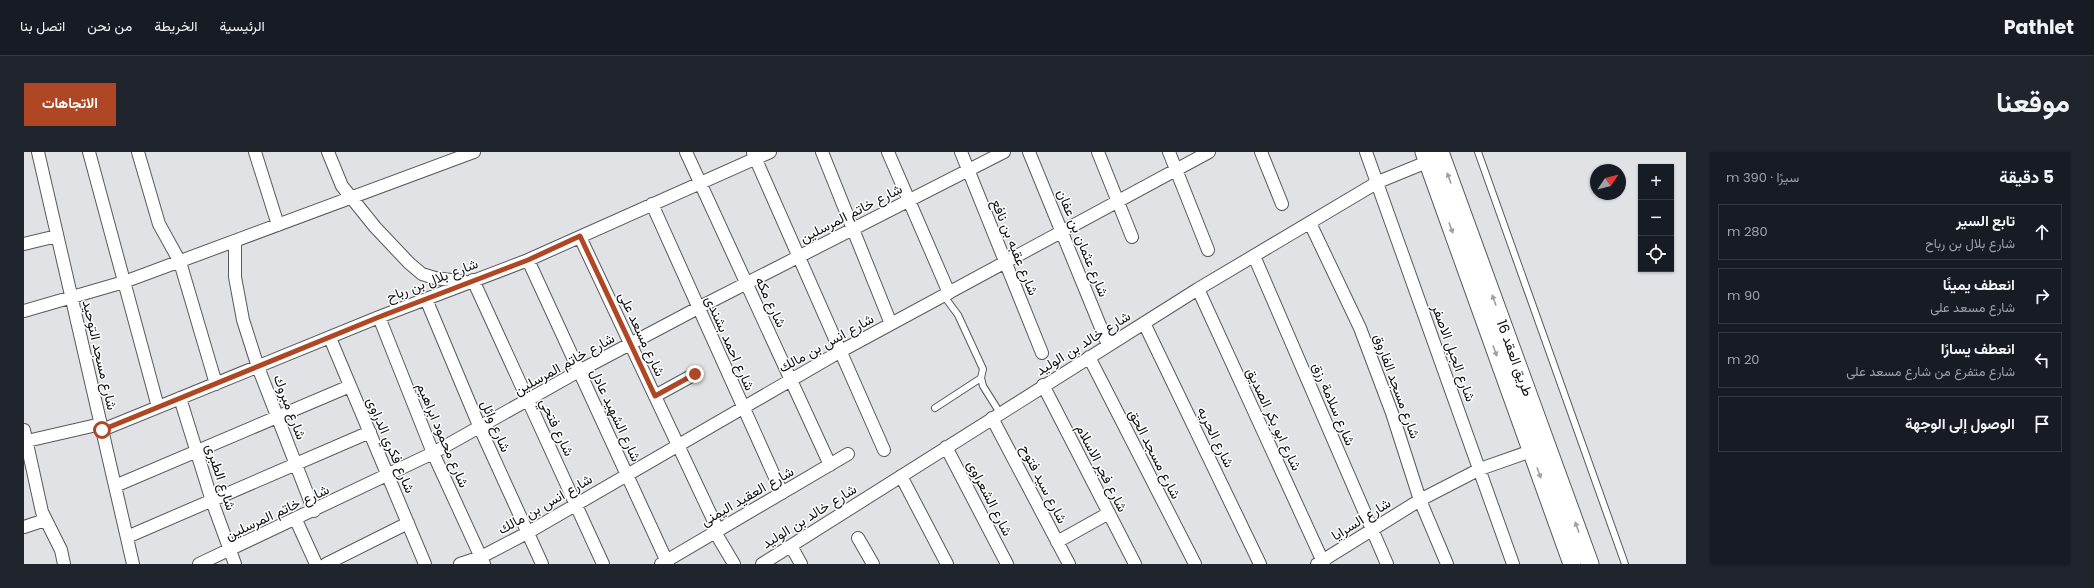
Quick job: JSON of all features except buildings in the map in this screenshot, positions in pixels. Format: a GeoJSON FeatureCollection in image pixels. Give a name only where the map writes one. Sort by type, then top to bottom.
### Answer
{"type":"FeatureCollection","features":[{"type":"Feature","properties":{"kind":"street","name":"شارع مسجد التوحيد"},"geometry":{"type":"LineString","coordinates":[[38,152],[133,564]]}},
{"type":"Feature","properties":{"kind":"street"},"geometry":{"type":"LineString","coordinates":[[89,152],[158,407]]}},
{"type":"Feature","properties":{"kind":"street"},"geometry":{"type":"LineString","coordinates":[[138,152],[159,224],[180,262],[216,384]]}},
{"type":"Feature","properties":{"kind":"street"},"geometry":{"type":"LineString","coordinates":[[255,152],[278,225]]}},
{"type":"Feature","properties":{"kind":"street"},"geometry":{"type":"LineString","coordinates":[[328,152],[342,186],[375,227],[409,263],[422,274],[435,278],[471,281]]}},
{"type":"Feature","properties":{"kind":"street"},"geometry":{"type":"LineString","coordinates":[[24,311],[124,282],[474,152]]}},
{"type":"Feature","properties":{"kind":"street","name":"شارع مكه"},"geometry":{"type":"LineString","coordinates":[[686,152],[830,465]]}},
{"type":"Feature","properties":{"kind":"street","name":"شارع بلال بن رباح"},"geometry":{"type":"LineString","coordinates":[[25,436],[101,427],[158,407],[426,298],[528,260],[700,184],[754,156],[770,152]]}},
{"type":"Feature","properties":{"kind":"street"},"geometry":{"type":"LineString","coordinates":[[822,152],[854,228],[891,324]]}},
{"type":"Feature","properties":{"kind":"street"},"geometry":{"type":"LineString","coordinates":[[888,152],[909,200],[946,295]]}},
{"type":"Feature","properties":{"kind":"street","name":"شارع عقبه بن نافع"},"geometry":{"type":"LineString","coordinates":[[961,152],[1042,353]]}},
{"type":"Feature","properties":{"kind":"street","name":"شارع خاتم المرسلين"},"geometry":{"type":"LineString","coordinates":[[199,564],[296,520],[433,454],[579,372],[698,308],[1004,152]]}},
{"type":"Feature","properties":{"kind":"street","name":"شارع عثمان بن عفان"},"geometry":{"type":"LineString","coordinates":[[1029,152],[1108,345]]}},
{"type":"Feature","properties":{"kind":"street"},"geometry":{"type":"LineString","coordinates":[[1098,152],[1132,237]]}},
{"type":"Feature","properties":{"kind":"street"},"geometry":{"type":"LineString","coordinates":[[1168,152],[1208,250]]}},
{"type":"Feature","properties":{"kind":"street","name":"شارع انس بن مالك"},"geometry":{"type":"LineString","coordinates":[[460,564],[482,561],[576,504],[841,351],[1209,152]]}},
{"type":"Feature","properties":{"kind":"street"},"geometry":{"type":"LineString","coordinates":[[1261,152],[1282,204]]}},
{"type":"Feature","properties":{"kind":"street","name":"شارع الجبل الاصفر"},"geometry":{"type":"LineString","coordinates":[[1366,152],[1378,182],[1513,564]]}},
{"type":"Feature","properties":{"kind":"street","name":"شارع خالد بن الوليد"},"geometry":{"type":"LineString","coordinates":[[762,564],[1144,322],[1378,182],[1430,155]]}},
{"type":"Feature","properties":{"kind":"street","name":"طريق العقد 16"},"geometry":{"type":"LineString","coordinates":[[1430,155],[1531,452],[1572,564]]}},
{"type":"Feature","properties":{"kind":"street","name":"طريق العقد 16"},"geometry":{"type":"LineString","coordinates":[[1430,155],[1590,564]]}},
{"type":"Feature","properties":{"kind":"street"},"geometry":{"type":"LineString","coordinates":[[754,156],[797,257],[841,351],[884,450]]}},
{"type":"Feature","properties":{"kind":"street","name":"شارع احمد بشندى"},"geometry":{"type":"LineString","coordinates":[[652,204],[782,493]]}},
{"type":"Feature","properties":{"kind":"street","name":"شارع مسجد الفاروق"},"geometry":{"type":"LineString","coordinates":[[1310,223],[1360,328],[1392,413],[1420,500],[1447,564]]}},
{"type":"Feature","properties":{"kind":"street"},"geometry":{"type":"LineString","coordinates":[[24,244],[57,236]]}},
{"type":"Feature","properties":{"kind":"street","name":"شارع مسعد على"},"geometry":{"type":"LineString","coordinates":[[580,236],[678,445],[716,531],[734,564]]}},
{"type":"Feature","properties":{"kind":"street","name":"شارع مبروك"},"geometry":{"type":"LineString","coordinates":[[235,241],[235,277],[243,320],[258,367],[314,511]]}},
{"type":"Feature","properties":{"kind":"street","name":"شارع سلامة رزق"},"geometry":{"type":"LineString","coordinates":[[1254,256],[1387,564]]}},
{"type":"Feature","properties":{"kind":"street","name":"شارع الشهيد عادل"},"geometry":{"type":"LineString","coordinates":[[528,260],[627,475],[665,563]]}},
{"type":"Feature","properties":{"kind":"street","name":"شارع فتحي"},"geometry":{"type":"LineString","coordinates":[[471,281],[603,564]]}},
{"type":"Feature","properties":{"kind":"street","name":"شارع ابو بكر الصديق"},"geometry":{"type":"LineString","coordinates":[[1198,289],[1321,563]]}},
{"type":"Feature","properties":{"kind":"street","name":"شارع وائل"},"geometry":{"type":"LineString","coordinates":[[426,298],[480,428],[542,564]]}},
{"type":"Feature","properties":{"kind":"street","name":"شارع محمود ابراهيم"},"geometry":{"type":"LineString","coordinates":[[379,317],[433,454],[482,561]]}},
{"type":"Feature","properties":{"kind":"street","name":"شارع الحريه"},"geometry":{"type":"LineString","coordinates":[[1144,322],[1260,564]]}},
{"type":"Feature","properties":{"kind":"street","name":"شارع فكري الدراوى"},"geometry":{"type":"LineString","coordinates":[[330,338],[425,564]]}},
{"type":"Feature","properties":{"kind":"street","name":"شارع مسجد الحق"},"geometry":{"type":"LineString","coordinates":[[1089,357],[1195,564]]}},
{"type":"Feature","properties":{"kind":"street"},"geometry":{"type":"LineString","coordinates":[[655,396],[695,374]]}},
{"type":"Feature","properties":{"kind":"street"},"geometry":{"type":"LineString","coordinates":[[115,486],[350,386]]}},
{"type":"Feature","properties":{"kind":"street","name":"شارع فجر الاسلام"},"geometry":{"type":"LineString","coordinates":[[1043,386],[1135,564]]}},
{"type":"Feature","properties":{"kind":"street","name":"شارع الطبرى"},"geometry":{"type":"LineString","coordinates":[[180,398],[212,501],[235,564]]}},
{"type":"Feature","properties":{"kind":"street","name":"شارع سيد فتوح"},"geometry":{"type":"LineString","coordinates":[[996,415],[1068,564]]}},
{"type":"Feature","properties":{"kind":"street"},"geometry":{"type":"LineString","coordinates":[[126,537],[370,432]]}},
{"type":"Feature","properties":{"kind":"street"},"geometry":{"type":"LineString","coordinates":[[25,436],[45,520],[61,550],[64,564]]}},
{"type":"Feature","properties":{"kind":"street","name":"شارع الشعراوى"},"geometry":{"type":"LineString","coordinates":[[946,447],[1007,564]]}},
{"type":"Feature","properties":{"kind":"street","name":"شارع السرايا"},"geometry":{"type":"LineString","coordinates":[[1321,563],[1372,529],[1420,500],[1480,469],[1531,452]]}},
{"type":"Feature","properties":{"kind":"street","name":"شارع العقيد اليمنى"},"geometry":{"type":"LineString","coordinates":[[665,563],[716,531],[848,454]]}},
{"type":"Feature","properties":{"kind":"street"},"geometry":{"type":"LineString","coordinates":[[901,476],[947,564]]}},
{"type":"Feature","properties":{"kind":"street"},"geometry":{"type":"LineString","coordinates":[[1057,542],[1109,513]]}},
{"type":"Feature","properties":{"kind":"street"},"geometry":{"type":"LineString","coordinates":[[24,527],[45,520]]}},
{"type":"Feature","properties":{"kind":"street"},"geometry":{"type":"LineString","coordinates":[[296,520],[316,564]]}},
{"type":"Feature","properties":{"kind":"street"},"geometry":{"type":"LineString","coordinates":[[326,564],[408,523]]}},
{"type":"Feature","properties":{"kind":"street"},"geometry":{"type":"LineString","coordinates":[[858,538],[873,564]]}},
{"type":"Feature","properties":{"kind":"street"},"geometry":{"type":"LineString","coordinates":[[791,546],[801,564]]}},
{"type":"Feature","properties":{"kind":"lane"},"geometry":{"type":"LineString","coordinates":[[1478,152],[1625,564]]}},
{"type":"Feature","properties":{"kind":"lane"},"geometry":{"type":"LineString","coordinates":[[946,295],[958,315],[983,369],[981,378],[983,386],[996,415]]}},
{"type":"Feature","properties":{"kind":"lane"},"geometry":{"type":"LineString","coordinates":[[934,408],[981,378]]}},
{"type":"Feature","properties":{"kind":"route"},"geometry":{"type":"LineString","coordinates":[[102,430],[379,317],[528,260],[580,236],[655,396],[695,374]]}}]}
